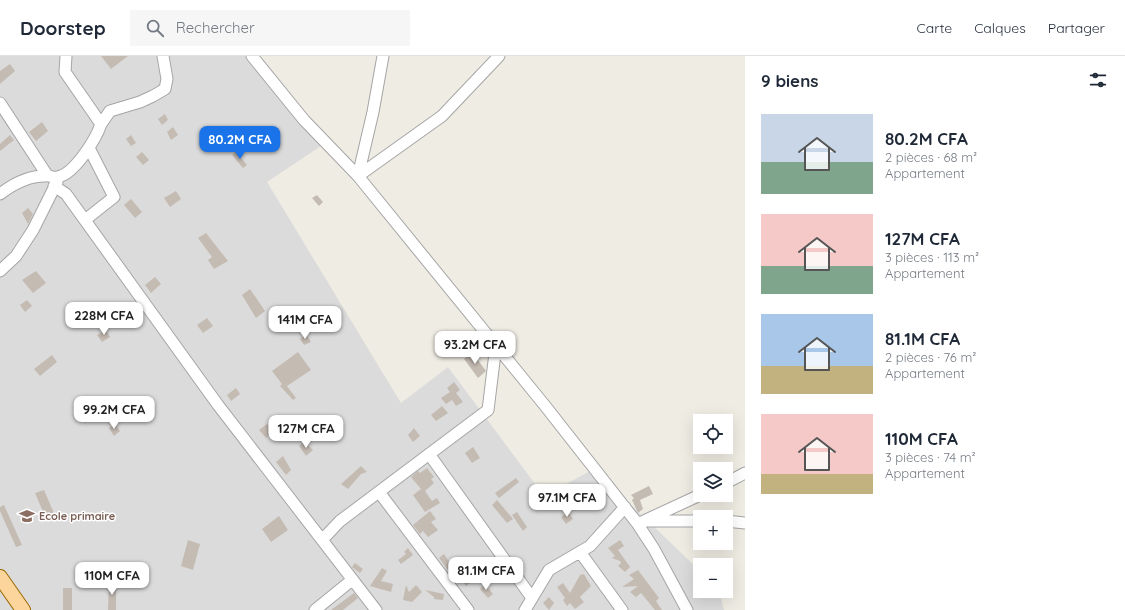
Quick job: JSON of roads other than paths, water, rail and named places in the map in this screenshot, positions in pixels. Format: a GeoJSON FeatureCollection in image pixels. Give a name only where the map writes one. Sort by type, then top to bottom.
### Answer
{"type":"FeatureCollection","features":[{"type":"Feature","properties":{"kind":"main road"},"geometry":{"type":"LineString","coordinates":[[0,577],[23,610]]}},
{"type":"Feature","properties":{"kind":"street"},"geometry":{"type":"LineString","coordinates":[[66,56],[66,72],[101,124]]}},
{"type":"Feature","properties":{"kind":"street"},"geometry":{"type":"LineString","coordinates":[[0,271],[16,256],[33,230],[54,186],[62,176],[82,158],[97,136],[101,124],[110,111],[153,96],[164,89],[167,80],[163,56]]}},
{"type":"Feature","properties":{"kind":"street"},"geometry":{"type":"LineString","coordinates":[[252,56],[304,120],[358,176],[496,345],[625,507],[641,522],[687,610]]}},
{"type":"Feature","properties":{"kind":"street"},"geometry":{"type":"LineString","coordinates":[[358,176],[383,56]]}},
{"type":"Feature","properties":{"kind":"street"},"geometry":{"type":"LineString","coordinates":[[358,176],[442,116],[499,56]]}},
{"type":"Feature","properties":{"kind":"street"},"geometry":{"type":"LineString","coordinates":[[1,107],[47,175]]}},
{"type":"Feature","properties":{"kind":"street"},"geometry":{"type":"LineString","coordinates":[[85,220],[114,197],[89,148]]}},
{"type":"Feature","properties":{"kind":"street"},"geometry":{"type":"LineString","coordinates":[[0,194],[12,185],[36,176],[62,176]]}},
{"type":"Feature","properties":{"kind":"street"},"geometry":{"type":"LineString","coordinates":[[54,186],[66,194],[218,405],[376,610]]}},
{"type":"Feature","properties":{"kind":"street"},"geometry":{"type":"LineString","coordinates":[[322,540],[340,521],[488,410],[496,345]]}},
{"type":"Feature","properties":{"kind":"street"},"geometry":{"type":"LineString","coordinates":[[429,454],[529,606],[549,570],[590,546],[625,507]]}},
{"type":"Feature","properties":{"kind":"street"},"geometry":{"type":"LineString","coordinates":[[733,479],[745,473]]}},
{"type":"Feature","properties":{"kind":"street"},"geometry":{"type":"LineString","coordinates":[[379,492],[468,610]]}},
{"type":"Feature","properties":{"kind":"street"},"geometry":{"type":"LineString","coordinates":[[641,522],[693,498]]}},
{"type":"Feature","properties":{"kind":"street"},"geometry":{"type":"LineString","coordinates":[[641,522],[693,521]]}},
{"type":"Feature","properties":{"kind":"street"},"geometry":{"type":"LineString","coordinates":[[733,522],[745,523]]}},
{"type":"Feature","properties":{"kind":"street"},"geometry":{"type":"LineString","coordinates":[[580,552],[622,610]]}},
{"type":"Feature","properties":{"kind":"street"},"geometry":{"type":"LineString","coordinates":[[315,610],[352,580]]}},
{"type":"Feature","properties":{"kind":"place","name":"Ecole primaire"},"geometry":{"type":"Point","coordinates":[27,516]}}]}
